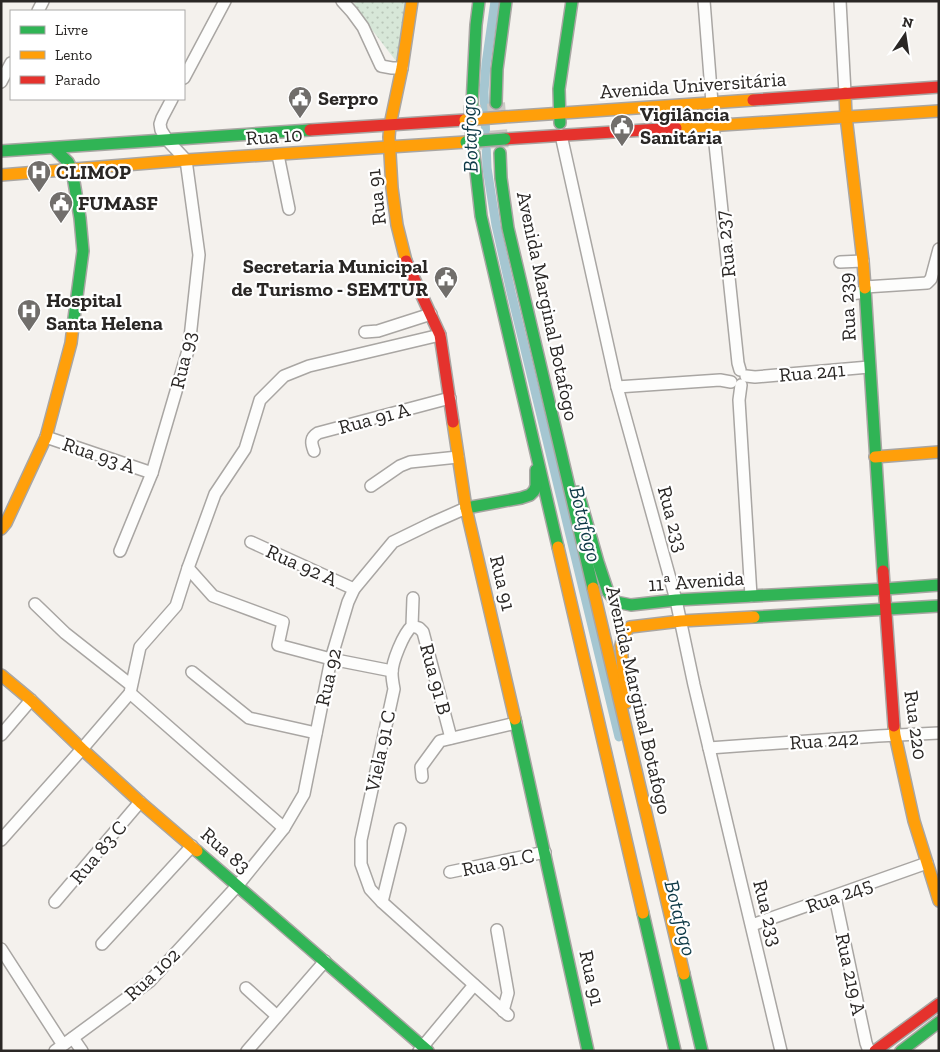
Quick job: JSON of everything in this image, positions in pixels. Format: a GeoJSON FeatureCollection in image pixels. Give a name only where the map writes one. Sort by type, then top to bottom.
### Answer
{"type":"FeatureCollection","features":[{"type":"Feature","properties":{"kind":"main road","name":"Rua 91"},"geometry":{"type":"LineString","coordinates":[[412,1],[389,137],[396,225],[406,262],[440,335],[466,508],[545,852],[588,1051]]}},
{"type":"Feature","properties":{"kind":"main road"},"geometry":{"type":"LineString","coordinates":[[470,1],[476,25]]}},
{"type":"Feature","properties":{"kind":"main road"},"geometry":{"type":"LineString","coordinates":[[472,105],[479,1]]}},
{"type":"Feature","properties":{"kind":"main road"},"geometry":{"type":"LineString","coordinates":[[496,102],[497,69],[506,1]]}},
{"type":"Feature","properties":{"kind":"main road","name":"Rua 233"},"geometry":{"type":"LineString","coordinates":[[561,135],[559,89],[572,1]]}},
{"type":"Feature","properties":{"kind":"main road","name":"Avenida Universitária"},"geometry":{"type":"LineString","coordinates":[[450,121],[939,87]]}},
{"type":"Feature","properties":{"kind":"main road","name":"Rua 239"},"geometry":{"type":"LineString","coordinates":[[845,94],[863,261],[886,610]]}},
{"type":"Feature","properties":{"kind":"main road","name":"Avenida Universitária"},"geometry":{"type":"LineString","coordinates":[[549,136],[939,111]]}},
{"type":"Feature","properties":{"kind":"main road","name":"Rua 10"},"geometry":{"type":"LineString","coordinates":[[1,151],[450,121]]}},
{"type":"Feature","properties":{"kind":"main road"},"geometry":{"type":"LineString","coordinates":[[200,160],[216,152],[261,147],[262,139],[260,134]]}},
{"type":"Feature","properties":{"kind":"main road","name":"Rua 10"},"geometry":{"type":"LineString","coordinates":[[1,175],[186,160],[549,136]]}},
{"type":"Feature","properties":{"kind":"main road"},"geometry":{"type":"LineString","coordinates":[[1,529],[6,523],[46,437],[70,343],[84,251],[72,170],[68,162],[54,148]]}},
{"type":"Feature","properties":{"kind":"main road","name":"Avenida Marginal Botafogo"},"geometry":{"type":"LineString","coordinates":[[500,153],[501,178],[508,228],[702,1051]]}},
{"type":"Feature","properties":{"kind":"main road"},"geometry":{"type":"LineString","coordinates":[[474,154],[482,216],[523,399],[675,1051]]}},
{"type":"Feature","properties":{"kind":"main road"},"geometry":{"type":"LineString","coordinates":[[466,508],[520,498],[530,495],[534,491],[536,486],[536,470],[522,416],[523,399]]}},
{"type":"Feature","properties":{"kind":"main road","name":"11ª Avenida"},"geometry":{"type":"LineString","coordinates":[[561,452],[573,472],[598,562],[608,592],[616,602],[631,605],[676,600],[939,585]]}},
{"type":"Feature","properties":{"kind":"main road"},"geometry":{"type":"LineString","coordinates":[[875,458],[939,452]]}},
{"type":"Feature","properties":{"kind":"main road","name":"11ª Avenida"},"geometry":{"type":"LineString","coordinates":[[630,742],[621,645],[624,631],[630,627],[681,621],[939,606]]}},
{"type":"Feature","properties":{"kind":"main road","name":"Rua 220"},"geometry":{"type":"LineString","coordinates":[[886,610],[895,735],[914,821],[939,901]]}},
{"type":"Feature","properties":{"kind":"main road","name":"Rua 83"},"geometry":{"type":"LineString","coordinates":[[1,674],[140,802],[238,885],[423,1049]]}},
{"type":"Feature","properties":{"kind":"main road"},"geometry":{"type":"LineString","coordinates":[[874,1051],[939,1004]]}},
{"type":"Feature","properties":{"kind":"main road"},"geometry":{"type":"LineString","coordinates":[[902,1051],[939,1022]]}},
{"type":"Feature","properties":{"kind":"main road"},"geometry":{"type":"LineString","coordinates":[[697,1031],[708,1051]]}},
{"type":"Feature","properties":{"kind":"street"},"geometry":{"type":"LineString","coordinates":[[185,76],[225,1]]}},
{"type":"Feature","properties":{"kind":"street"},"geometry":{"type":"LineString","coordinates":[[342,1],[363,27],[381,66],[402,68]]}},
{"type":"Feature","properties":{"kind":"street"},"geometry":{"type":"LineString","coordinates":[[704,1],[712,103]]}},
{"type":"Feature","properties":{"kind":"street","name":"Rua 239"},"geometry":{"type":"LineString","coordinates":[[840,1],[845,94]]}},
{"type":"Feature","properties":{"kind":"street"},"geometry":{"type":"LineString","coordinates":[[1,82],[10,64]]}},
{"type":"Feature","properties":{"kind":"street"},"geometry":{"type":"LineString","coordinates":[[171,100],[162,118],[161,130],[168,141],[186,160]]}},
{"type":"Feature","properties":{"kind":"street","name":"Rua 237"},"geometry":{"type":"LineString","coordinates":[[713,125],[740,400],[751,596]]}},
{"type":"Feature","properties":{"kind":"street","name":"Rua 233"},"geometry":{"type":"LineString","coordinates":[[561,135],[617,387],[676,600],[708,748],[781,1051]]}},
{"type":"Feature","properties":{"kind":"street"},"geometry":{"type":"LineString","coordinates":[[278,155],[289,209]]}},
{"type":"Feature","properties":{"kind":"street","name":"Rua 93"},"geometry":{"type":"LineString","coordinates":[[120,551],[152,473],[189,347],[199,255],[186,160]]}},
{"type":"Feature","properties":{"kind":"street"},"geometry":{"type":"LineString","coordinates":[[851,294],[865,289],[927,283],[931,279],[939,249]]}},
{"type":"Feature","properties":{"kind":"street"},"geometry":{"type":"LineString","coordinates":[[840,262],[863,261]]}},
{"type":"Feature","properties":{"kind":"street"},"geometry":{"type":"LineString","coordinates":[[367,332],[378,331],[431,314]]}},
{"type":"Feature","properties":{"kind":"street"},"geometry":{"type":"LineString","coordinates":[[1,840],[82,749],[130,689],[140,647],[176,606],[216,494],[245,449],[260,400],[284,376],[309,366],[440,335]]}},
{"type":"Feature","properties":{"kind":"street","name":"Rua 241"},"geometry":{"type":"LineString","coordinates":[[617,387],[869,367]]}},
{"type":"Feature","properties":{"kind":"street","name":"Rua 91 A"},"geometry":{"type":"LineString","coordinates":[[314,451],[312,439],[318,433],[450,398]]}},
{"type":"Feature","properties":{"kind":"street","name":"Rua 93 A"},"geometry":{"type":"LineString","coordinates":[[46,437],[152,473]]}},
{"type":"Feature","properties":{"kind":"street"},"geometry":{"type":"LineString","coordinates":[[371,486],[400,466],[410,462],[458,457]]}},
{"type":"Feature","properties":{"kind":"street","name":"Rua 92"},"geometry":{"type":"LineString","coordinates":[[238,885],[284,828],[304,794],[330,659],[354,589],[393,542],[466,508]]}},
{"type":"Feature","properties":{"kind":"street","name":"Rua 92 A"},"geometry":{"type":"LineString","coordinates":[[250,542],[354,589]]}},
{"type":"Feature","properties":{"kind":"street"},"geometry":{"type":"LineString","coordinates":[[188,568],[213,596],[283,622],[278,645],[330,659],[392,671]]}},
{"type":"Feature","properties":{"kind":"street","name":"Viela 91 C"},"geometry":{"type":"LineString","coordinates":[[413,598],[412,626],[404,636],[392,671],[394,689],[361,840],[361,864],[370,889],[382,902],[506,1013],[508,993],[497,930]]}},
{"type":"Feature","properties":{"kind":"street"},"geometry":{"type":"LineString","coordinates":[[35,604],[284,828]]}},
{"type":"Feature","properties":{"kind":"street","name":"Rua 91 B"},"geometry":{"type":"LineString","coordinates":[[412,626],[424,632],[451,738]]}},
{"type":"Feature","properties":{"kind":"street"},"geometry":{"type":"LineString","coordinates":[[192,672],[249,718],[316,734]]}},
{"type":"Feature","properties":{"kind":"street"},"geometry":{"type":"LineString","coordinates":[[1,735],[31,700]]}},
{"type":"Feature","properties":{"kind":"street","name":"Rua 91 B"},"geometry":{"type":"LineString","coordinates":[[422,777],[421,767],[440,741],[516,723]]}},
{"type":"Feature","properties":{"kind":"street","name":"Rua 242"},"geometry":{"type":"LineString","coordinates":[[708,748],[939,733]]}},
{"type":"Feature","properties":{"kind":"street","name":"Rua 83 C"},"geometry":{"type":"LineString","coordinates":[[55,902],[140,802]]}},
{"type":"Feature","properties":{"kind":"street"},"geometry":{"type":"LineString","coordinates":[[382,902],[400,829]]}},
{"type":"Feature","properties":{"kind":"street"},"geometry":{"type":"LineString","coordinates":[[102,944],[192,846]]}},
{"type":"Feature","properties":{"kind":"street","name":"Rua 91 C"},"geometry":{"type":"LineString","coordinates":[[450,872],[545,852]]}},
{"type":"Feature","properties":{"kind":"street","name":"Rua 245"},"geometry":{"type":"LineString","coordinates":[[752,926],[927,863]]}},
{"type":"Feature","properties":{"kind":"street","name":"Rua 102"},"geometry":{"type":"LineString","coordinates":[[64,1044],[150,981],[238,885]]}},
{"type":"Feature","properties":{"kind":"street","name":"Rua 219 A"},"geometry":{"type":"LineString","coordinates":[[835,897],[869,1051]]}},
{"type":"Feature","properties":{"kind":"street"},"geometry":{"type":"LineString","coordinates":[[1,949],[64,1044],[82,1051]]}},
{"type":"Feature","properties":{"kind":"street"},"geometry":{"type":"LineString","coordinates":[[247,1051],[325,961]]}},
{"type":"Feature","properties":{"kind":"street"},"geometry":{"type":"LineString","coordinates":[[423,1049],[474,985]]}},
{"type":"Feature","properties":{"kind":"street"},"geometry":{"type":"LineString","coordinates":[[246,988],[277,1016]]}},
{"type":"Feature","properties":{"kind":"green space"},"geometry":{"type":"Polygon","coordinates":[[[360,1],[411,1],[396,61],[352,4],[360,1]]]}},
{"type":"Feature","properties":{"kind":"waterway","name":"Botafogo"},"geometry":{"type":"LineString","coordinates":[[495,1],[484,92],[487,168],[496,225],[619,737]]}},
{"type":"Feature","properties":{"kind":"tunnel"},"geometry":{"type":"LineString","coordinates":[[496,103],[500,153]]}},
{"type":"Feature","properties":{"kind":"tunnel"},"geometry":{"type":"LineString","coordinates":[[472,105],[474,154]]}},
{"type":"Feature","properties":{"kind":"traffic: fast"},"geometry":{"type":"LineString","coordinates":[[472,105],[479,1]]}},
{"type":"Feature","properties":{"kind":"traffic: fast"},"geometry":{"type":"LineString","coordinates":[[496,103],[497,69],[506,1]]}},
{"type":"Feature","properties":{"kind":"traffic: fast"},"geometry":{"type":"LineString","coordinates":[[560,123],[559,89],[572,1]]}},
{"type":"Feature","properties":{"kind":"traffic: fast"},"geometry":{"type":"LineString","coordinates":[[1,151],[310,130]]}},
{"type":"Feature","properties":{"kind":"traffic: fast"},"geometry":{"type":"LineString","coordinates":[[466,142],[505,139]]}},
{"type":"Feature","properties":{"kind":"traffic: fast"},"geometry":{"type":"LineString","coordinates":[[54,148],[68,162],[72,170],[80,218],[83,251],[73,326]]}},
{"type":"Feature","properties":{"kind":"traffic: fast"},"geometry":{"type":"LineString","coordinates":[[500,153],[501,178],[508,228],[593,588]]}},
{"type":"Feature","properties":{"kind":"traffic: fast"},"geometry":{"type":"LineString","coordinates":[[474,154],[481,216],[558,547]]}},
{"type":"Feature","properties":{"kind":"traffic: fast"},"geometry":{"type":"LineString","coordinates":[[865,288],[883,571]]}},
{"type":"Feature","properties":{"kind":"traffic: fast"},"geometry":{"type":"LineString","coordinates":[[466,508],[530,495],[536,486],[536,470]]}},
{"type":"Feature","properties":{"kind":"traffic: fast"},"geometry":{"type":"LineString","coordinates":[[578,492],[608,592],[616,602],[631,605],[676,600],[939,585]]}},
{"type":"Feature","properties":{"kind":"traffic: fast"},"geometry":{"type":"LineString","coordinates":[[754,617],[939,606]]}},
{"type":"Feature","properties":{"kind":"traffic: fast"},"geometry":{"type":"LineString","coordinates":[[515,719],[588,1051]]}},
{"type":"Feature","properties":{"kind":"traffic: fast"},"geometry":{"type":"LineString","coordinates":[[197,851],[428,1051]]}},
{"type":"Feature","properties":{"kind":"traffic: fast"},"geometry":{"type":"LineString","coordinates":[[643,913],[675,1051]]}},
{"type":"Feature","properties":{"kind":"traffic: fast"},"geometry":{"type":"LineString","coordinates":[[684,974],[702,1051]]}},
{"type":"Feature","properties":{"kind":"traffic: fast"},"geometry":{"type":"LineString","coordinates":[[901,1051],[939,1022]]}},
{"type":"Feature","properties":{"kind":"traffic: slow"},"geometry":{"type":"LineString","coordinates":[[406,261],[397,225],[392,188],[389,137],[412,1]]}},
{"type":"Feature","properties":{"kind":"traffic: slow"},"geometry":{"type":"LineString","coordinates":[[845,93],[865,288]]}},
{"type":"Feature","properties":{"kind":"traffic: slow"},"geometry":{"type":"LineString","coordinates":[[504,117],[753,100]]}},
{"type":"Feature","properties":{"kind":"traffic: slow"},"geometry":{"type":"LineString","coordinates":[[676,128],[939,111]]}},
{"type":"Feature","properties":{"kind":"traffic: slow"},"geometry":{"type":"LineString","coordinates":[[465,120],[504,117]]}},
{"type":"Feature","properties":{"kind":"traffic: slow"},"geometry":{"type":"LineString","coordinates":[[1,175],[186,160],[466,142]]}},
{"type":"Feature","properties":{"kind":"traffic: slow"},"geometry":{"type":"LineString","coordinates":[[1,529],[6,523],[46,437],[71,343],[73,326]]}},
{"type":"Feature","properties":{"kind":"traffic: slow"},"geometry":{"type":"LineString","coordinates":[[453,422],[466,508],[515,719]]}},
{"type":"Feature","properties":{"kind":"traffic: slow"},"geometry":{"type":"LineString","coordinates":[[875,457],[939,452]]}},
{"type":"Feature","properties":{"kind":"traffic: slow"},"geometry":{"type":"LineString","coordinates":[[558,547],[643,913]]}},
{"type":"Feature","properties":{"kind":"traffic: slow"},"geometry":{"type":"LineString","coordinates":[[593,588],[684,974]]}},
{"type":"Feature","properties":{"kind":"traffic: slow"},"geometry":{"type":"LineString","coordinates":[[626,703],[621,645],[623,635],[630,627],[681,621],[754,617]]}},
{"type":"Feature","properties":{"kind":"traffic: slow"},"geometry":{"type":"LineString","coordinates":[[1,675],[31,700],[140,802],[197,851]]}},
{"type":"Feature","properties":{"kind":"traffic: slow"},"geometry":{"type":"LineString","coordinates":[[894,726],[914,821],[939,901]]}},
{"type":"Feature","properties":{"kind":"traffic: jam"},"geometry":{"type":"LineString","coordinates":[[753,100],[939,87]]}},
{"type":"Feature","properties":{"kind":"traffic: jam"},"geometry":{"type":"LineString","coordinates":[[310,130],[465,120]]}},
{"type":"Feature","properties":{"kind":"traffic: jam"},"geometry":{"type":"LineString","coordinates":[[505,139],[676,128]]}},
{"type":"Feature","properties":{"kind":"traffic: jam"},"geometry":{"type":"LineString","coordinates":[[406,261],[440,335],[453,422]]}},
{"type":"Feature","properties":{"kind":"traffic: jam"},"geometry":{"type":"LineString","coordinates":[[883,571],[894,726]]}},
{"type":"Feature","properties":{"kind":"traffic: jam"},"geometry":{"type":"LineString","coordinates":[[875,1051],[939,1004]]}},
{"type":"Feature","properties":{"kind":"place","name":"Serpro"},"geometry":{"type":"Point","coordinates":[300,119]}},
{"type":"Feature","properties":{"kind":"place","name":"Vigilância Sanitária"},"geometry":{"type":"Point","coordinates":[622,147]}},
{"type":"Feature","properties":{"kind":"place","name":"CLIMOP"},"geometry":{"type":"Point","coordinates":[39,193]}},
{"type":"Feature","properties":{"kind":"place","name":"FUMASF"},"geometry":{"type":"Point","coordinates":[61,224]}},
{"type":"Feature","properties":{"kind":"place","name":"Secretaria Municipal de Turismo - SEMTUR"},"geometry":{"type":"Point","coordinates":[446,299]}},
{"type":"Feature","properties":{"kind":"place","name":"Hospital Santa Helena"},"geometry":{"type":"Point","coordinates":[29,332]}}]}
